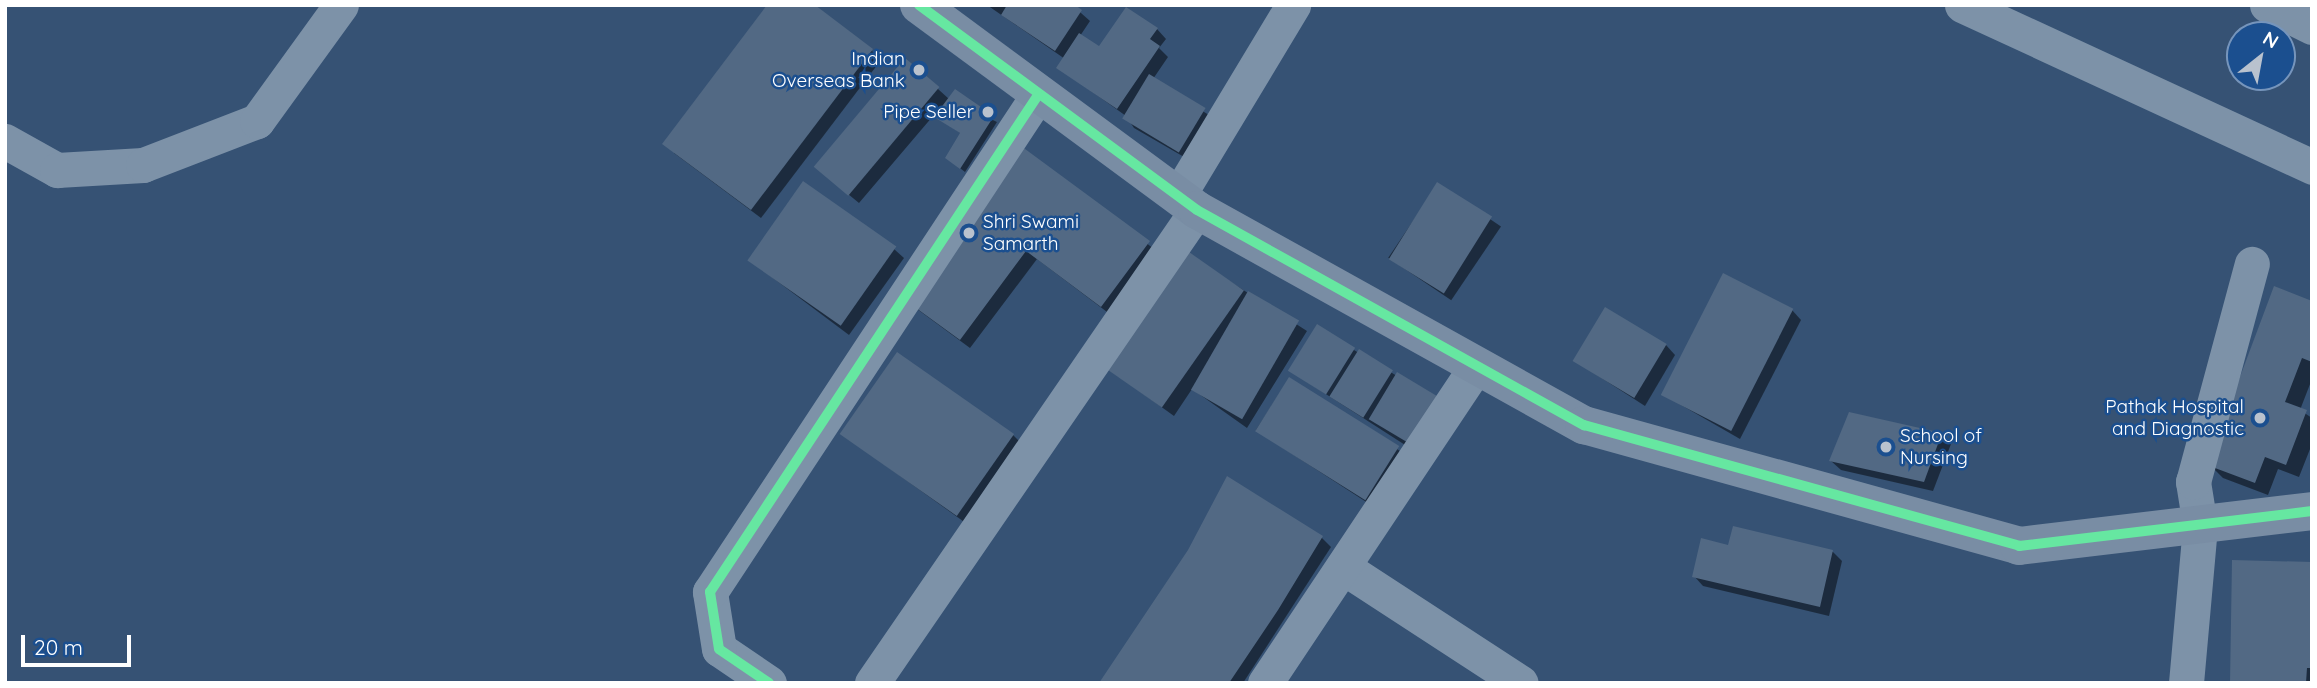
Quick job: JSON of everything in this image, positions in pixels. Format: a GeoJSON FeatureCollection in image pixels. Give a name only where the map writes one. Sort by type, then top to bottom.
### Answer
{"type":"FeatureCollection","features":[{"type":"Feature","properties":{"kind":"street"},"geometry":{"type":"LineString","coordinates":[[5,141],[57,170],[143,165],[257,121],[341,5]]}},
{"type":"Feature","properties":{"kind":"street"},"geometry":{"type":"LineString","coordinates":[[919,5],[1188,203],[1584,425],[2019,546],[2312,511]]}},
{"type":"Feature","properties":{"kind":"street"},"geometry":{"type":"LineString","coordinates":[[872,683],[1188,203],[1293,5]]}},
{"type":"Feature","properties":{"kind":"street"},"geometry":{"type":"LineString","coordinates":[[1962,5],[2312,167]]}},
{"type":"Feature","properties":{"kind":"street"},"geometry":{"type":"LineString","coordinates":[[2267,5],[2312,27]]}},
{"type":"Feature","properties":{"kind":"street"},"geometry":{"type":"LineString","coordinates":[[769,683],[719,649],[710,592],[1038,95]]}},
{"type":"Feature","properties":{"kind":"street"},"geometry":{"type":"LineString","coordinates":[[2186,683],[2200,525],[2193,482],[2252,264]]}},
{"type":"Feature","properties":{"kind":"street"},"geometry":{"type":"LineString","coordinates":[[1265,683],[1477,365]]}},
{"type":"Feature","properties":{"kind":"street"},"geometry":{"type":"LineString","coordinates":[[1343,567],[1521,683]]}},
{"type":"Feature","properties":{"kind":"building"},"geometry":{"type":"Polygon","coordinates":[[[767,5],[815,5],[873,49],[751,210],[662,144],[767,5]]]}},
{"type":"Feature","properties":{"kind":"building"},"geometry":{"type":"Polygon","coordinates":[[[1007,5],[1075,5],[1082,10],[1055,51],[1001,15],[1007,5]]]}},
{"type":"Feature","properties":{"kind":"building"},"geometry":{"type":"Polygon","coordinates":[[[1126,7],[1158,28],[1150,39],[1160,46],[1117,109],[1056,68],[1079,33],[1099,46],[1126,7]]]}},
{"type":"Feature","properties":{"kind":"building"},"geometry":{"type":"Polygon","coordinates":[[[905,58],[939,87],[848,196],[814,167],[905,58]]]}},
{"type":"Feature","properties":{"kind":"building"},"geometry":{"type":"Polygon","coordinates":[[[1149,74],[1206,108],[1179,153],[1122,119],[1149,74]]]}},
{"type":"Feature","properties":{"kind":"building"},"geometry":{"type":"Polygon","coordinates":[[[955,89],[994,116],[960,169],[945,158],[960,133],[934,117],[955,89]]]}},
{"type":"Feature","properties":{"kind":"building"},"geometry":{"type":"Polygon","coordinates":[[[1021,146],[1150,241],[1101,307],[1026,251],[960,340],[905,300],[1021,146]]]}},
{"type":"Feature","properties":{"kind":"building"},"geometry":{"type":"Polygon","coordinates":[[[803,181],[896,246],[841,326],[747,260],[803,181]]]}},
{"type":"Feature","properties":{"kind":"building"},"geometry":{"type":"Polygon","coordinates":[[[1437,182],[1492,216],[1444,294],[1389,259],[1437,182]]]}},
{"type":"Feature","properties":{"kind":"building"},"geometry":{"type":"Polygon","coordinates":[[[1189,252],[1244,290],[1162,408],[1107,369],[1189,252]]]}},
{"type":"Feature","properties":{"kind":"building"},"geometry":{"type":"Polygon","coordinates":[[[1723,273],[1793,309],[1731,431],[1661,395],[1723,273]]]}},
{"type":"Feature","properties":{"kind":"building"},"geometry":{"type":"Polygon","coordinates":[[[2274,286],[2312,301],[2312,362],[2302,358],[2285,402],[2307,410],[2286,465],[2265,457],[2255,483],[2207,465],[2274,286]]]}},
{"type":"Feature","properties":{"kind":"building"},"geometry":{"type":"Polygon","coordinates":[[[1248,291],[1299,320],[1242,419],[1191,390],[1248,291]]]}},
{"type":"Feature","properties":{"kind":"building"},"geometry":{"type":"Polygon","coordinates":[[[1605,307],[1667,344],[1634,398],[1573,361],[1605,307]]]}},
{"type":"Feature","properties":{"kind":"building"},"geometry":{"type":"Polygon","coordinates":[[[1317,324],[1355,348],[1326,394],[1288,371],[1317,324]]]}},
{"type":"Feature","properties":{"kind":"building"},"geometry":{"type":"Polygon","coordinates":[[[1359,349],[1393,370],[1363,418],[1329,396],[1359,349]]]}},
{"type":"Feature","properties":{"kind":"building"},"geometry":{"type":"Polygon","coordinates":[[[897,352],[1014,434],[957,516],[840,434],[897,352]]]}},
{"type":"Feature","properties":{"kind":"building"},"geometry":{"type":"Polygon","coordinates":[[[1397,372],[1437,396],[1409,443],[1369,419],[1397,372]]]}},
{"type":"Feature","properties":{"kind":"building"},"geometry":{"type":"Polygon","coordinates":[[[1289,377],[1399,446],[1365,500],[1255,431],[1289,377]]]}},
{"type":"Feature","properties":{"kind":"building","name":"School of Nursing"},"geometry":{"type":"Polygon","coordinates":[[[1849,412],[1942,433],[1924,482],[1829,461],[1849,412]]]}},
{"type":"Feature","properties":{"kind":"building"},"geometry":{"type":"Polygon","coordinates":[[[1227,476],[1323,536],[1278,610],[1229,683],[1099,683],[1188,550],[1227,476]]]}},
{"type":"Feature","properties":{"kind":"building"},"geometry":{"type":"Polygon","coordinates":[[[1733,526],[1833,550],[1820,607],[1692,577],[1701,538],[1728,545],[1733,526]]]}},
{"type":"Feature","properties":{"kind":"building"},"geometry":{"type":"Polygon","coordinates":[[[2232,560],[2312,562],[2312,668],[2307,668],[2306,683],[2230,683],[2232,560]]]}},
{"type":"Feature","properties":{"kind":"cycle path"},"geometry":{"type":"LineString","coordinates":[[919,5],[1197,210],[1584,425],[2019,546],[2312,511]]}},
{"type":"Feature","properties":{"kind":"cycle path"},"geometry":{"type":"LineString","coordinates":[[769,683],[719,649],[710,592],[1038,95]]}},
{"type":"Feature","properties":{"kind":"place","name":"Indian Overseas Bank"},"geometry":{"type":"Point","coordinates":[919,70]}},
{"type":"Feature","properties":{"kind":"place","name":"Pipe Seller"},"geometry":{"type":"Point","coordinates":[988,112]}},
{"type":"Feature","properties":{"kind":"place","name":"Shri Swami Samarth"},"geometry":{"type":"Point","coordinates":[969,233]}},
{"type":"Feature","properties":{"kind":"place","name":"Pathak Hospital and Diagnostic"},"geometry":{"type":"Point","coordinates":[2260,418]}},
{"type":"Feature","properties":{"kind":"place","name":"School of Nursing"},"geometry":{"type":"Point","coordinates":[1886,447]}}]}
